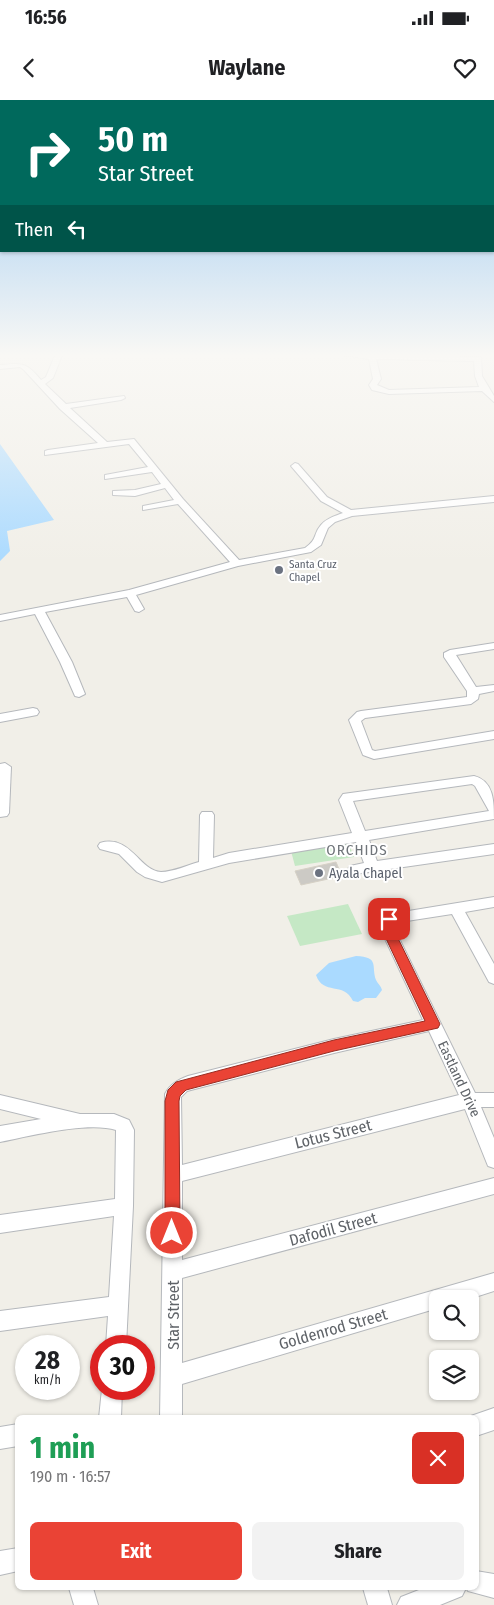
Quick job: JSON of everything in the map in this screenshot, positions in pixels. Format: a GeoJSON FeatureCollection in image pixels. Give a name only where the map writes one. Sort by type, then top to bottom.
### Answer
{"type":"FeatureCollection","features":[{"type":"Feature","properties":{"kind":"street"},"geometry":{"type":"LineString","coordinates":[[81,423],[106,445]]}},
{"type":"Feature","properties":{"kind":"street"},"geometry":{"type":"LineString","coordinates":[[48,453],[131,441],[180,501],[237,563]]}},
{"type":"Feature","properties":{"kind":"street"},"geometry":{"type":"LineString","coordinates":[[295,466],[324,499],[350,513]]}},
{"type":"Feature","properties":{"kind":"street"},"geometry":{"type":"LineString","coordinates":[[108,476],[154,469]]}},
{"type":"Feature","properties":{"kind":"street"},"geometry":{"type":"LineString","coordinates":[[116,493],[135,493],[167,485]]}},
{"type":"Feature","properties":{"kind":"street"},"geometry":{"type":"LineString","coordinates":[[0,618],[130,593],[237,563],[311,548],[318,543],[324,527],[350,513],[494,499]]}},
{"type":"Feature","properties":{"kind":"street"},"geometry":{"type":"LineString","coordinates":[[146,508],[180,501]]}},
{"type":"Feature","properties":{"kind":"street"},"geometry":{"type":"LineString","coordinates":[[130,593],[138,608]]}},
{"type":"Feature","properties":{"kind":"street"},"geometry":{"type":"LineString","coordinates":[[39,611],[66,662],[79,694]]}},
{"type":"Feature","properties":{"kind":"street"},"geometry":{"type":"LineString","coordinates":[[494,646],[450,653],[450,656],[473,691],[474,697],[471,700],[361,715],[355,720],[367,752],[374,756],[494,735]]}},
{"type":"Feature","properties":{"kind":"street"},"geometry":{"type":"LineString","coordinates":[[473,691],[494,688]]}},
{"type":"Feature","properties":{"kind":"street"},"geometry":{"type":"LineString","coordinates":[[0,718],[33,712]]}},
{"type":"Feature","properties":{"kind":"street"},"geometry":{"type":"LineString","coordinates":[[0,768],[5,767],[2,813],[0,813]]}},
{"type":"Feature","properties":{"kind":"street"},"geometry":{"type":"LineString","coordinates":[[372,866],[346,800],[352,796],[474,780],[480,783],[494,809]]}},
{"type":"Feature","properties":{"kind":"street"},"geometry":{"type":"LineString","coordinates":[[206,866],[207,815]]}},
{"type":"Feature","properties":{"kind":"street"},"geometry":{"type":"LineString","coordinates":[[105,846],[123,850],[135,864],[157,876],[169,876],[229,858],[494,815]]}},
{"type":"Feature","properties":{"kind":"street"},"geometry":{"type":"LineString","coordinates":[[355,868],[494,850]]}},
{"type":"Feature","properties":{"kind":"street"},"geometry":{"type":"LineString","coordinates":[[494,902],[456,908],[494,978]]}},
{"type":"Feature","properties":{"kind":"street","name":"Eastland Drive"},"geometry":{"type":"LineString","coordinates":[[456,908],[389,919],[386,926],[470,1100],[494,1160]]}},
{"type":"Feature","properties":{"kind":"street","name":"Star Street"},"geometry":{"type":"LineString","coordinates":[[171,1415],[173,1376],[173,1094],[181,1086],[334,1046],[433,1024]]}},
{"type":"Feature","properties":{"kind":"street","name":"Lotus Street"},"geometry":{"type":"LineString","coordinates":[[172,1175],[470,1100],[494,1100]]}},
{"type":"Feature","properties":{"kind":"street"},"geometry":{"type":"LineString","coordinates":[[0,1102],[84,1121]]}},
{"type":"Feature","properties":{"kind":"street"},"geometry":{"type":"LineString","coordinates":[[0,1134],[84,1121],[112,1120],[123,1125],[125,1130],[124,1206],[117,1335]]}},
{"type":"Feature","properties":{"kind":"street","name":"Dafodil Street"},"geometry":{"type":"LineString","coordinates":[[173,1271],[494,1186]]}},
{"type":"Feature","properties":{"kind":"street"},"geometry":{"type":"LineString","coordinates":[[0,1224],[124,1206]]}},
{"type":"Feature","properties":{"kind":"street","name":"Goldenrod Street"},"geometry":{"type":"LineString","coordinates":[[173,1376],[494,1282]]}},
{"type":"Feature","properties":{"kind":"street"},"geometry":{"type":"LineString","coordinates":[[0,1322],[119,1305]]}},
{"type":"Feature","properties":{"kind":"street"},"geometry":{"type":"LineString","coordinates":[[110,1415],[111,1400]]}},
{"type":"Feature","properties":{"kind":"street"},"geometry":{"type":"LineString","coordinates":[[0,1438],[15,1436]]}},
{"type":"Feature","properties":{"kind":"street"},"geometry":{"type":"LineString","coordinates":[[0,1563],[15,1560]]}},
{"type":"Feature","properties":{"kind":"street"},"geometry":{"type":"LineString","coordinates":[[479,1584],[494,1586]]}},
{"type":"Feature","properties":{"kind":"street"},"geometry":{"type":"LineString","coordinates":[[82,1590],[86,1605]]}},
{"type":"Feature","properties":{"kind":"street"},"geometry":{"type":"LineString","coordinates":[[376,1590],[380,1605]]}},
{"type":"Feature","properties":{"kind":"street"},"geometry":{"type":"LineString","coordinates":[[409,1605],[449,1590]]}},
{"type":"Feature","properties":{"kind":"green space"},"geometry":{"type":"Polygon","coordinates":[[[348,842],[354,857],[295,866],[291,851],[348,842]]]}},
{"type":"Feature","properties":{"kind":"green space"},"geometry":{"type":"Polygon","coordinates":[[[348,904],[362,934],[300,946],[287,916],[348,904]]]}},
{"type":"Feature","properties":{"kind":"water"},"geometry":{"type":"Polygon","coordinates":[[[0,444],[54,520],[7,531],[10,551],[0,561],[0,444]]]}},
{"type":"Feature","properties":{"kind":"water"},"geometry":{"type":"Polygon","coordinates":[[[356,956],[372,960],[376,980],[382,990],[376,998],[365,998],[358,1002],[353,1001],[344,991],[323,985],[316,975],[329,963],[356,956]]]}},
{"type":"Feature","properties":{"kind":"building","name":"Ayala Chapel"},"geometry":{"type":"Polygon","coordinates":[[[336,862],[342,876],[301,885],[295,871],[336,862]]]}},
{"type":"Feature","properties":{"kind":"place","name":"Santa Cruz Chapel"},"geometry":{"type":"Point","coordinates":[279,570]}},
{"type":"Feature","properties":{"kind":"place","name":"Ayala Chapel"},"geometry":{"type":"Point","coordinates":[319,873]}},
{"type":"Feature","properties":{"kind":"district","name":"ORCHIDS"},"geometry":{"type":"Point","coordinates":[357,850]}},
{"type":"Feature","properties":{"kind":"route"},"geometry":{"type":"LineString","coordinates":[[172,1233],[172,1101],[176,1090],[188,1083],[334,1046],[433,1024],[390,936],[386,926],[386,922],[389,919]]}}]}
